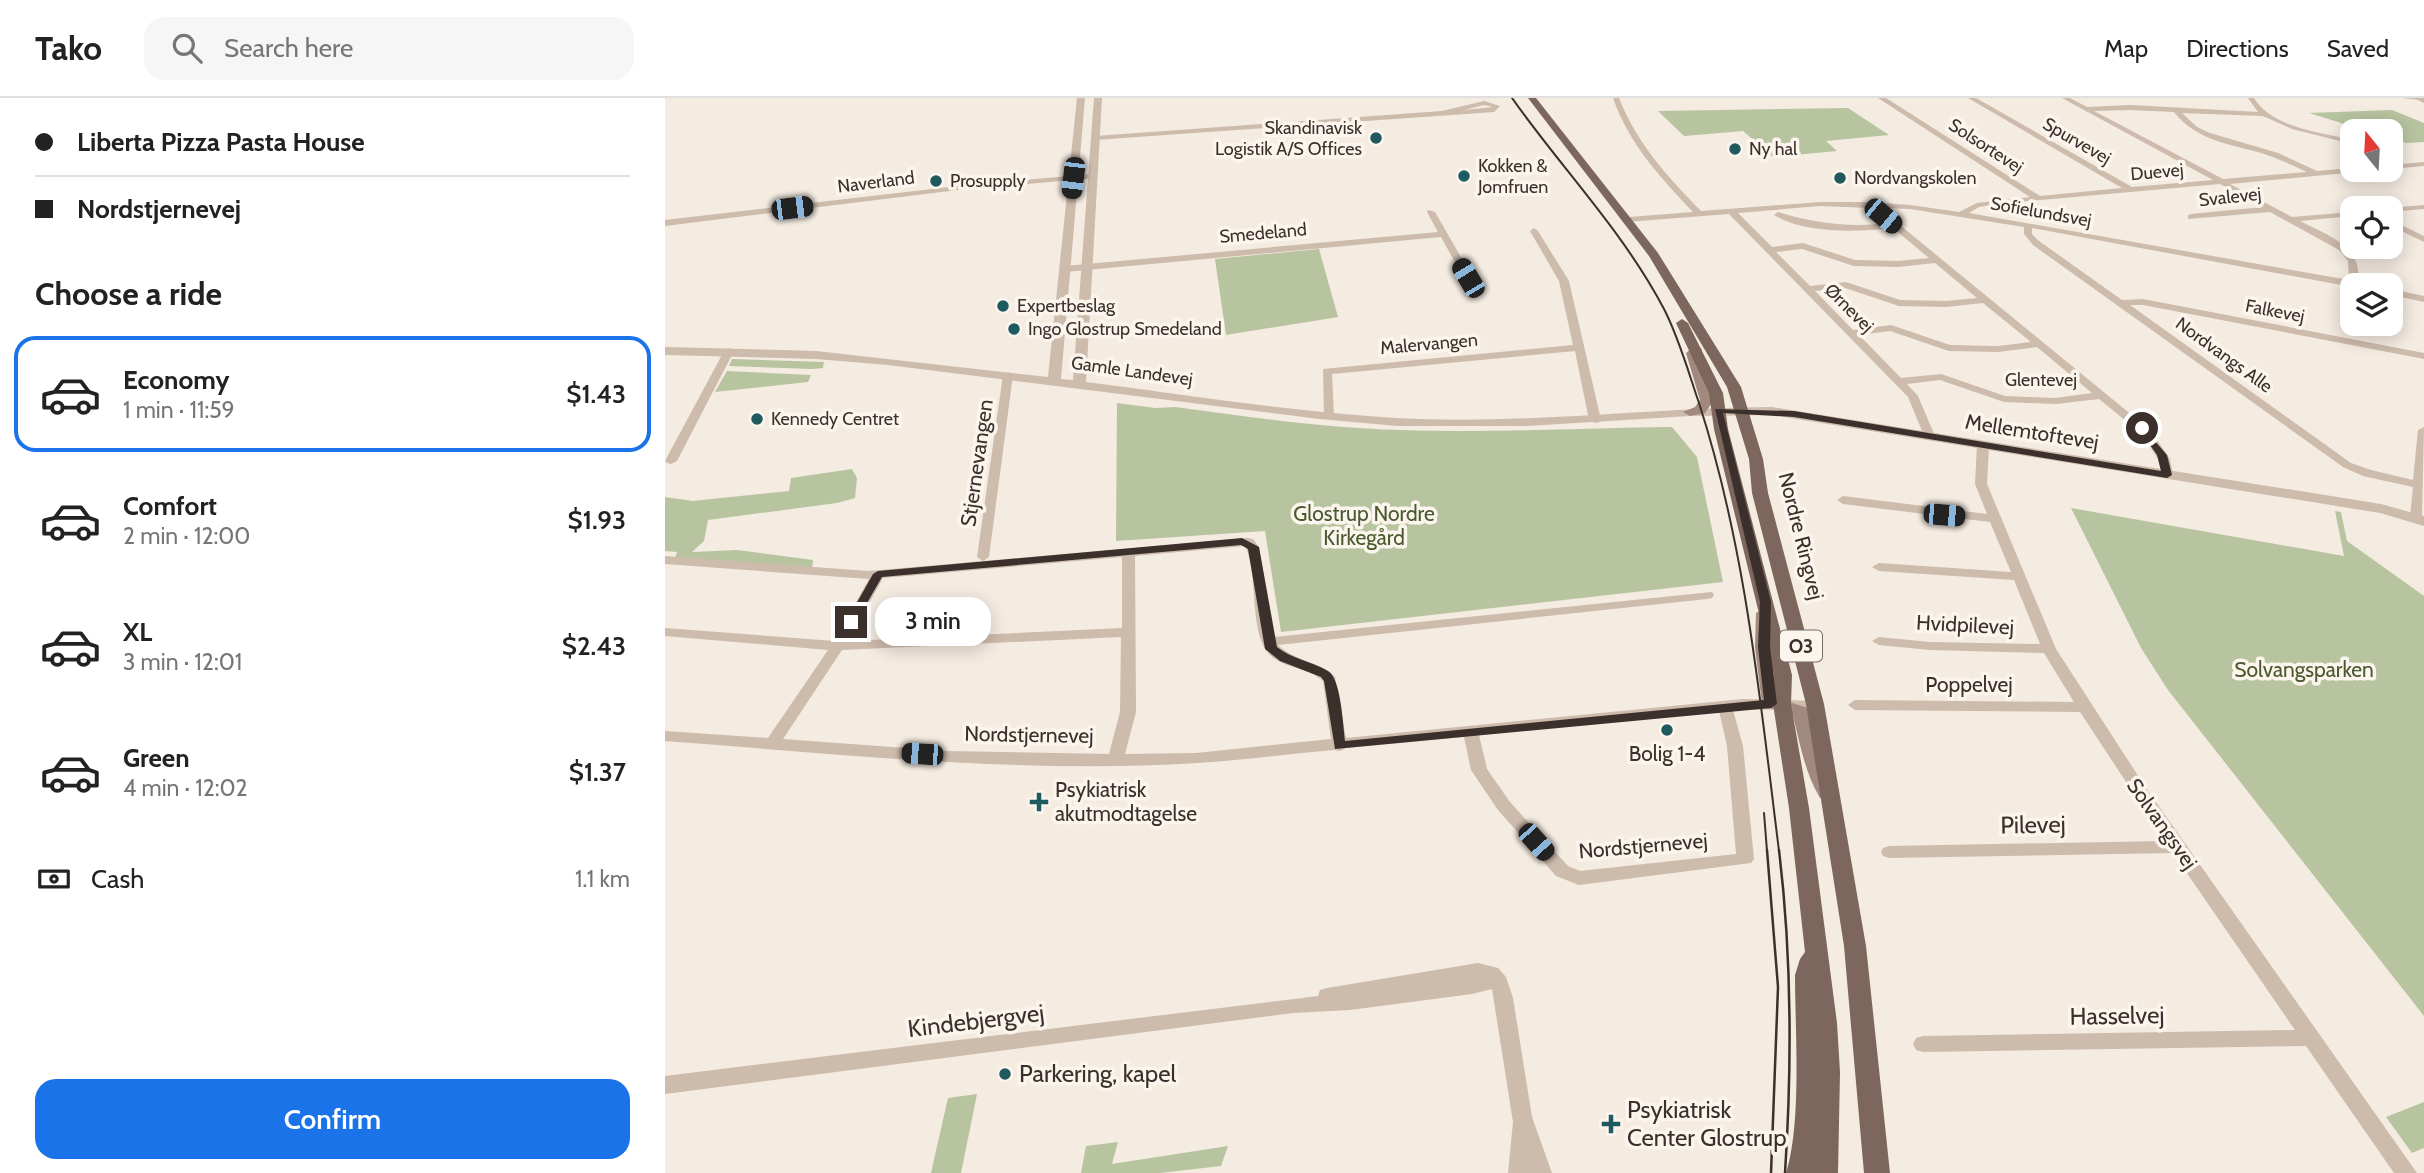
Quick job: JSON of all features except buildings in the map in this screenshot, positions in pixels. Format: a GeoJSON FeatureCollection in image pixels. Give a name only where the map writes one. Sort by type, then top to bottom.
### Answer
{"type":"FeatureCollection","features":[{"type":"Feature","properties":{"kind":"main road","name":"Nordre Ringvej"},"geometry":{"type":"LineString","coordinates":[[1522,98],[1638,249],[1696,349],[1715,391],[1731,412],[1756,459],[1760,493],[1815,704],[1832,802],[1855,946],[1873,1166]]}},
{"type":"Feature","properties":{"kind":"main road","name":"Nordre Ringvej"},"geometry":{"type":"LineString","coordinates":[[1532,98],[1654,254],[1728,374],[1731,412],[1765,602],[1764,647],[1776,704]]}},
{"type":"Feature","properties":{"kind":"main road"},"geometry":{"type":"LineString","coordinates":[[1690,412],[1700,410],[1707,400],[1692,353],[1696,349]]}},
{"type":"Feature","properties":{"kind":"main road"},"geometry":{"type":"LineString","coordinates":[[1776,704],[1801,712],[1817,771],[1832,802]]}},
{"type":"Feature","properties":{"kind":"main road"},"geometry":{"type":"LineString","coordinates":[[1776,704],[1799,807],[1815,945],[1828,1072],[1825,1173]]}},
{"type":"Feature","properties":{"kind":"main road"},"geometry":{"type":"LineString","coordinates":[[1799,1173],[1804,1157],[1807,1098],[1807,975],[1815,945]]}},
{"type":"Feature","properties":{"kind":"street"},"geometry":{"type":"LineString","coordinates":[[1054,380],[1081,98]]}},
{"type":"Feature","properties":{"kind":"street"},"geometry":{"type":"LineString","coordinates":[[1079,383],[1097,98]]}},
{"type":"Feature","properties":{"kind":"street"},"geometry":{"type":"LineString","coordinates":[[1616,98],[1626,126],[1638,146],[1699,214]]}},
{"type":"Feature","properties":{"kind":"street","name":"Solsortevej"},"geometry":{"type":"LineString","coordinates":[[1881,98],[2038,198]]}},
{"type":"Feature","properties":{"kind":"street","name":"Spurvevej"},"geometry":{"type":"LineString","coordinates":[[1971,98],[2130,190]]}},
{"type":"Feature","properties":{"kind":"street","name":"Svalevej"},"geometry":{"type":"LineString","coordinates":[[2065,98],[2346,251],[2353,258],[2356,273]]}},
{"type":"Feature","properties":{"kind":"street"},"geometry":{"type":"LineString","coordinates":[[2251,98],[2253,106],[2263,114],[2288,125],[2340,139]]}},
{"type":"Feature","properties":{"kind":"street"},"geometry":{"type":"LineString","coordinates":[[2405,98],[2424,100]]}},
{"type":"Feature","properties":{"kind":"street"},"geometry":{"type":"LineString","coordinates":[[1078,131],[1095,134],[1495,110],[1497,106],[1484,103],[1445,112]]}},
{"type":"Feature","properties":{"kind":"street"},"geometry":{"type":"LineString","coordinates":[[2085,109],[2123,106],[2263,114]]}},
{"type":"Feature","properties":{"kind":"street"},"geometry":{"type":"LineString","coordinates":[[2176,110],[2186,122],[2198,130],[2278,156],[2315,173]]}},
{"type":"Feature","properties":{"kind":"street"},"geometry":{"type":"LineString","coordinates":[[2403,162],[2410,165]]}},
{"type":"Feature","properties":{"kind":"street"},"geometry":{"type":"LineString","coordinates":[[2403,166],[2424,164]]}},
{"type":"Feature","properties":{"kind":"street","name":"Duevej"},"geometry":{"type":"LineString","coordinates":[[1962,214],[1986,203],[2340,171]]}},
{"type":"Feature","properties":{"kind":"street","name":"Naverland"},"geometry":{"type":"LineString","coordinates":[[665,223],[958,188],[1092,176]]}},
{"type":"Feature","properties":{"kind":"street","name":"Sofielundsvej"},"geometry":{"type":"LineString","coordinates":[[1629,220],[1812,205],[1869,204],[1962,214],[2340,282]]}},
{"type":"Feature","properties":{"kind":"street","name":"Glentevej"},"geometry":{"type":"LineString","coordinates":[[1869,204],[2152,438],[2164,459],[2167,475]]}},
{"type":"Feature","properties":{"kind":"street"},"geometry":{"type":"LineString","coordinates":[[2403,209],[2424,207]]}},
{"type":"Feature","properties":{"kind":"street","name":"Svalevej"},"geometry":{"type":"LineString","coordinates":[[2191,217],[2272,209]]}},
{"type":"Feature","properties":{"kind":"street"},"geometry":{"type":"LineString","coordinates":[[1431,212],[1468,278]]}},
{"type":"Feature","properties":{"kind":"street","name":"Ørnevej"},"geometry":{"type":"LineString","coordinates":[[1732,212],[1900,381],[1917,403],[1929,436]]}},
{"type":"Feature","properties":{"kind":"street"},"geometry":{"type":"LineString","coordinates":[[1778,215],[1815,227],[1860,229],[1893,225]]}},
{"type":"Feature","properties":{"kind":"street"},"geometry":{"type":"LineString","coordinates":[[2291,219],[2340,215]]}},
{"type":"Feature","properties":{"kind":"street","name":"Nordvangs Alle"},"geometry":{"type":"LineString","coordinates":[[2028,225],[2031,239],[2347,465],[2367,473],[2419,485]]}},
{"type":"Feature","properties":{"kind":"street"},"geometry":{"type":"LineString","coordinates":[[2403,229],[2424,239]]}},
{"type":"Feature","properties":{"kind":"street"},"geometry":{"type":"LineString","coordinates":[[1534,231],[1564,281],[1595,420]]}},
{"type":"Feature","properties":{"kind":"street","name":"Smedeland"},"geometry":{"type":"LineString","coordinates":[[1065,269],[1443,234]]}},
{"type":"Feature","properties":{"kind":"street"},"geometry":{"type":"LineString","coordinates":[[1770,250],[1803,247],[1854,263],[1898,264],[1937,260]]}},
{"type":"Feature","properties":{"kind":"street"},"geometry":{"type":"LineString","coordinates":[[1809,289],[1846,285],[1901,303],[1947,304],[1985,300]]}},
{"type":"Feature","properties":{"kind":"street"},"geometry":{"type":"LineString","coordinates":[[2403,295],[2424,299]]}},
{"type":"Feature","properties":{"kind":"street","name":"Falkevej"},"geometry":{"type":"LineString","coordinates":[[2120,303],[2143,302],[2424,356]]}},
{"type":"Feature","properties":{"kind":"street","name":"Glentevej"},"geometry":{"type":"LineString","coordinates":[[1852,333],[1891,328],[1949,348],[1998,349],[2039,344]]}},
{"type":"Feature","properties":{"kind":"street","name":"Malervangen"},"geometry":{"type":"LineString","coordinates":[[1328,416],[1327,371],[1579,348]]}},
{"type":"Feature","properties":{"kind":"street","name":"Gamle Landevej"},"geometry":{"type":"LineString","coordinates":[[665,351],[816,355],[1054,380],[1328,416],[1452,424],[1595,420],[1731,412]]}},
{"type":"Feature","properties":{"kind":"street"},"geometry":{"type":"LineString","coordinates":[[671,461],[729,352]]}},
{"type":"Feature","properties":{"kind":"street","name":"Stjernevangen"},"geometry":{"type":"LineString","coordinates":[[983,557],[1007,375]]}},
{"type":"Feature","properties":{"kind":"street","name":"Glentevej"},"geometry":{"type":"LineString","coordinates":[[1900,381],[1941,377],[2004,399],[2056,401],[2102,395]]}},
{"type":"Feature","properties":{"kind":"street","name":"Gamle Landevej"},"geometry":{"type":"LineString","coordinates":[[1595,420],[1690,412],[1731,412]]}},
{"type":"Feature","properties":{"kind":"street","name":"Mellemtoftevej"},"geometry":{"type":"LineString","coordinates":[[1731,412],[1807,416],[2420,519]]}},
{"type":"Feature","properties":{"kind":"street","name":"Mellemtoftevej"},"geometry":{"type":"LineString","coordinates":[[1731,412],[1807,416]]}},
{"type":"Feature","properties":{"kind":"street"},"geometry":{"type":"LineString","coordinates":[[2420,519],[2419,485],[2424,430]]}},
{"type":"Feature","properties":{"kind":"street","name":"Solvangsvej"},"geometry":{"type":"LineString","coordinates":[[1983,445],[1981,484],[2049,649],[2083,707],[2178,847],[2406,1173]]}},
{"type":"Feature","properties":{"kind":"street"},"geometry":{"type":"LineString","coordinates":[[1843,500],[1994,520]]}},
{"type":"Feature","properties":{"kind":"street"},"geometry":{"type":"LineString","coordinates":[[665,560],[820,573],[878,574],[1239,542],[1251,544],[1268,642],[1276,654],[1326,674],[1330,680],[1340,746]]}},
{"type":"Feature","properties":{"kind":"street","name":"Nordstjernevej"},"geometry":{"type":"LineString","coordinates":[[1116,759],[1128,712],[1129,551]]}},
{"type":"Feature","properties":{"kind":"street"},"geometry":{"type":"LineString","coordinates":[[1879,567],[2021,577]]}},
{"type":"Feature","properties":{"kind":"street"},"geometry":{"type":"LineString","coordinates":[[773,743],[838,646],[878,574]]}},
{"type":"Feature","properties":{"kind":"street"},"geometry":{"type":"LineString","coordinates":[[1268,642],[1707,595]]}},
{"type":"Feature","properties":{"kind":"street"},"geometry":{"type":"LineString","coordinates":[[665,632],[838,646],[1129,632]]}},
{"type":"Feature","properties":{"kind":"street","name":"Hvidpilevej"},"geometry":{"type":"LineString","coordinates":[[1879,641],[1930,646],[2049,649]]}},
{"type":"Feature","properties":{"kind":"street","name":"Nordstjernevej"},"geometry":{"type":"LineString","coordinates":[[665,736],[947,756],[1116,759],[1213,757],[1725,706],[1815,704]]}},
{"type":"Feature","properties":{"kind":"street","name":"Poppelvej"},"geometry":{"type":"LineString","coordinates":[[1855,705],[2083,707]]}},
{"type":"Feature","properties":{"kind":"street","name":"Nordstjernevej"},"geometry":{"type":"LineString","coordinates":[[1471,733],[1480,774],[1504,806],[1562,871],[1579,878],[1745,859],[1735,746],[1725,706]]}},
{"type":"Feature","properties":{"kind":"street","name":"Pilevej"},"geometry":{"type":"LineString","coordinates":[[1889,852],[2178,847]]}},
{"type":"Feature","properties":{"kind":"street","name":"Kindebjergvej"},"geometry":{"type":"LineString","coordinates":[[665,1085],[1293,1004],[1350,1002],[1480,985],[1497,977],[1504,998],[1522,1116]]}},
{"type":"Feature","properties":{"kind":"street","name":"Hasselvej"},"geometry":{"type":"LineString","coordinates":[[1923,1044],[2311,1038]]}},
{"type":"Feature","properties":{"kind":"street"},"geometry":{"type":"LineString","coordinates":[[1519,1173],[1522,1116]]}},
{"type":"Feature","properties":{"kind":"street"},"geometry":{"type":"LineString","coordinates":[[1522,1116],[1541,1173]]}},
{"type":"Feature","properties":{"kind":"green space"},"geometry":{"type":"Polygon","coordinates":[[[1848,108],[1889,135],[1826,141],[1837,151],[1773,157],[1743,131],[1684,136],[1658,111],[1848,108]]]}},
{"type":"Feature","properties":{"kind":"green space"},"geometry":{"type":"Polygon","coordinates":[[[2392,110],[2424,123],[2424,142],[2403,142],[2403,119],[2340,119],[2340,123],[2309,113],[2392,110]]]}},
{"type":"Feature","properties":{"kind":"green space"},"geometry":{"type":"Polygon","coordinates":[[[1319,249],[1338,317],[1226,335],[1215,259],[1319,249]]]}},
{"type":"Feature","properties":{"kind":"green space"},"geometry":{"type":"Polygon","coordinates":[[[732,359],[824,362],[823,368],[812,369],[729,366],[732,359]]]}},
{"type":"Feature","properties":{"kind":"green space"},"geometry":{"type":"Polygon","coordinates":[[[727,371],[811,375],[808,382],[715,392],[727,371]]]}},
{"type":"Feature","properties":{"kind":"green space","name":"Glostrup Nordre Kirkegård"},"geometry":{"type":"Polygon","coordinates":[[[1117,403],[1371,429],[1467,431],[1672,427],[1697,457],[1723,582],[1281,632],[1265,531],[1116,541],[1117,403]]]}},
{"type":"Feature","properties":{"kind":"green space"},"geometry":{"type":"Polygon","coordinates":[[[852,469],[857,478],[855,498],[837,503],[708,520],[704,541],[692,552],[737,550],[813,560],[812,569],[675,558],[677,552],[665,551],[665,497],[693,501],[789,491],[791,478],[852,469]]]}},
{"type":"Feature","properties":{"kind":"green space","name":"Solvangsparken"},"geometry":{"type":"Polygon","coordinates":[[[2071,508],[2344,556],[2335,511],[2341,512],[2347,541],[2424,596],[2424,1016],[2168,690],[2141,648],[2071,508]]]}},
{"type":"Feature","properties":{"kind":"green space"},"geometry":{"type":"Polygon","coordinates":[[[977,1094],[961,1173],[931,1173],[948,1098],[977,1094]]]}},
{"type":"Feature","properties":{"kind":"green space"},"geometry":{"type":"Polygon","coordinates":[[[2424,1102],[2424,1148],[2412,1153],[2386,1117],[2424,1102]]]}},
{"type":"Feature","properties":{"kind":"green space"},"geometry":{"type":"Polygon","coordinates":[[[1118,1142],[1112,1164],[1228,1146],[1221,1166],[1160,1173],[1081,1173],[1086,1146],[1118,1142]]]}},
{"type":"Feature","properties":{"kind":"tram line"},"geometry":{"type":"LineString","coordinates":[[1512,98],[1648,280],[1664,309],[1683,355],[1715,458],[1740,569],[1758,681],[1779,851]]}},
{"type":"Feature","properties":{"kind":"tram line"},"geometry":{"type":"LineString","coordinates":[[1764,813],[1767,851]]}},
{"type":"Feature","properties":{"kind":"tram line"},"geometry":{"type":"LineString","coordinates":[[1767,850],[1778,987],[1771,1173]]}},
{"type":"Feature","properties":{"kind":"tram line"},"geometry":{"type":"LineString","coordinates":[[1779,850],[1789,1011],[1785,1173]]}},
{"type":"Feature","properties":{"kind":"place","name":"Skandinavisk Logistik A/S Offices"},"geometry":{"type":"Point","coordinates":[1376,138]}},
{"type":"Feature","properties":{"kind":"place","name":"Ny hal"},"geometry":{"type":"Point","coordinates":[1735,149]}},
{"type":"Feature","properties":{"kind":"place","name":"Kokken & Jomfruen"},"geometry":{"type":"Point","coordinates":[1464,176]}},
{"type":"Feature","properties":{"kind":"place","name":"Nordvangskolen"},"geometry":{"type":"Point","coordinates":[1840,178]}},
{"type":"Feature","properties":{"kind":"place","name":"Prosupply"},"geometry":{"type":"Point","coordinates":[936,181]}},
{"type":"Feature","properties":{"kind":"place","name":"Expertbeslag"},"geometry":{"type":"Point","coordinates":[1003,306]}},
{"type":"Feature","properties":{"kind":"place","name":"Ingo Glostrup Smedeland"},"geometry":{"type":"Point","coordinates":[1014,329]}},
{"type":"Feature","properties":{"kind":"place","name":"Kennedy Centret"},"geometry":{"type":"Point","coordinates":[757,419]}},
{"type":"Feature","properties":{"kind":"place","name":"Bolig 1-4"},"geometry":{"type":"Point","coordinates":[1667,730]}},
{"type":"Feature","properties":{"kind":"place","name":"Psykiatrisk akutmodtagelse"},"geometry":{"type":"Point","coordinates":[1039,802]}},
{"type":"Feature","properties":{"kind":"place","name":"Parkering, kapel"},"geometry":{"type":"Point","coordinates":[1005,1074]}},
{"type":"Feature","properties":{"kind":"place","name":"Psykiatrisk Center Glostrup"},"geometry":{"type":"Point","coordinates":[1611,1124]}},
{"type":"Feature","properties":{"kind":"route"},"geometry":{"type":"LineString","coordinates":[[851,622],[878,574],[1242,541],[1253,547],[1271,649],[1284,659],[1326,674],[1330,680],[1340,746],[1743,704],[1771,704],[1764,647],[1765,602],[1718,411],[1759,410],[1794,414],[2167,475],[2162,455],[2142,428]]}}]}
